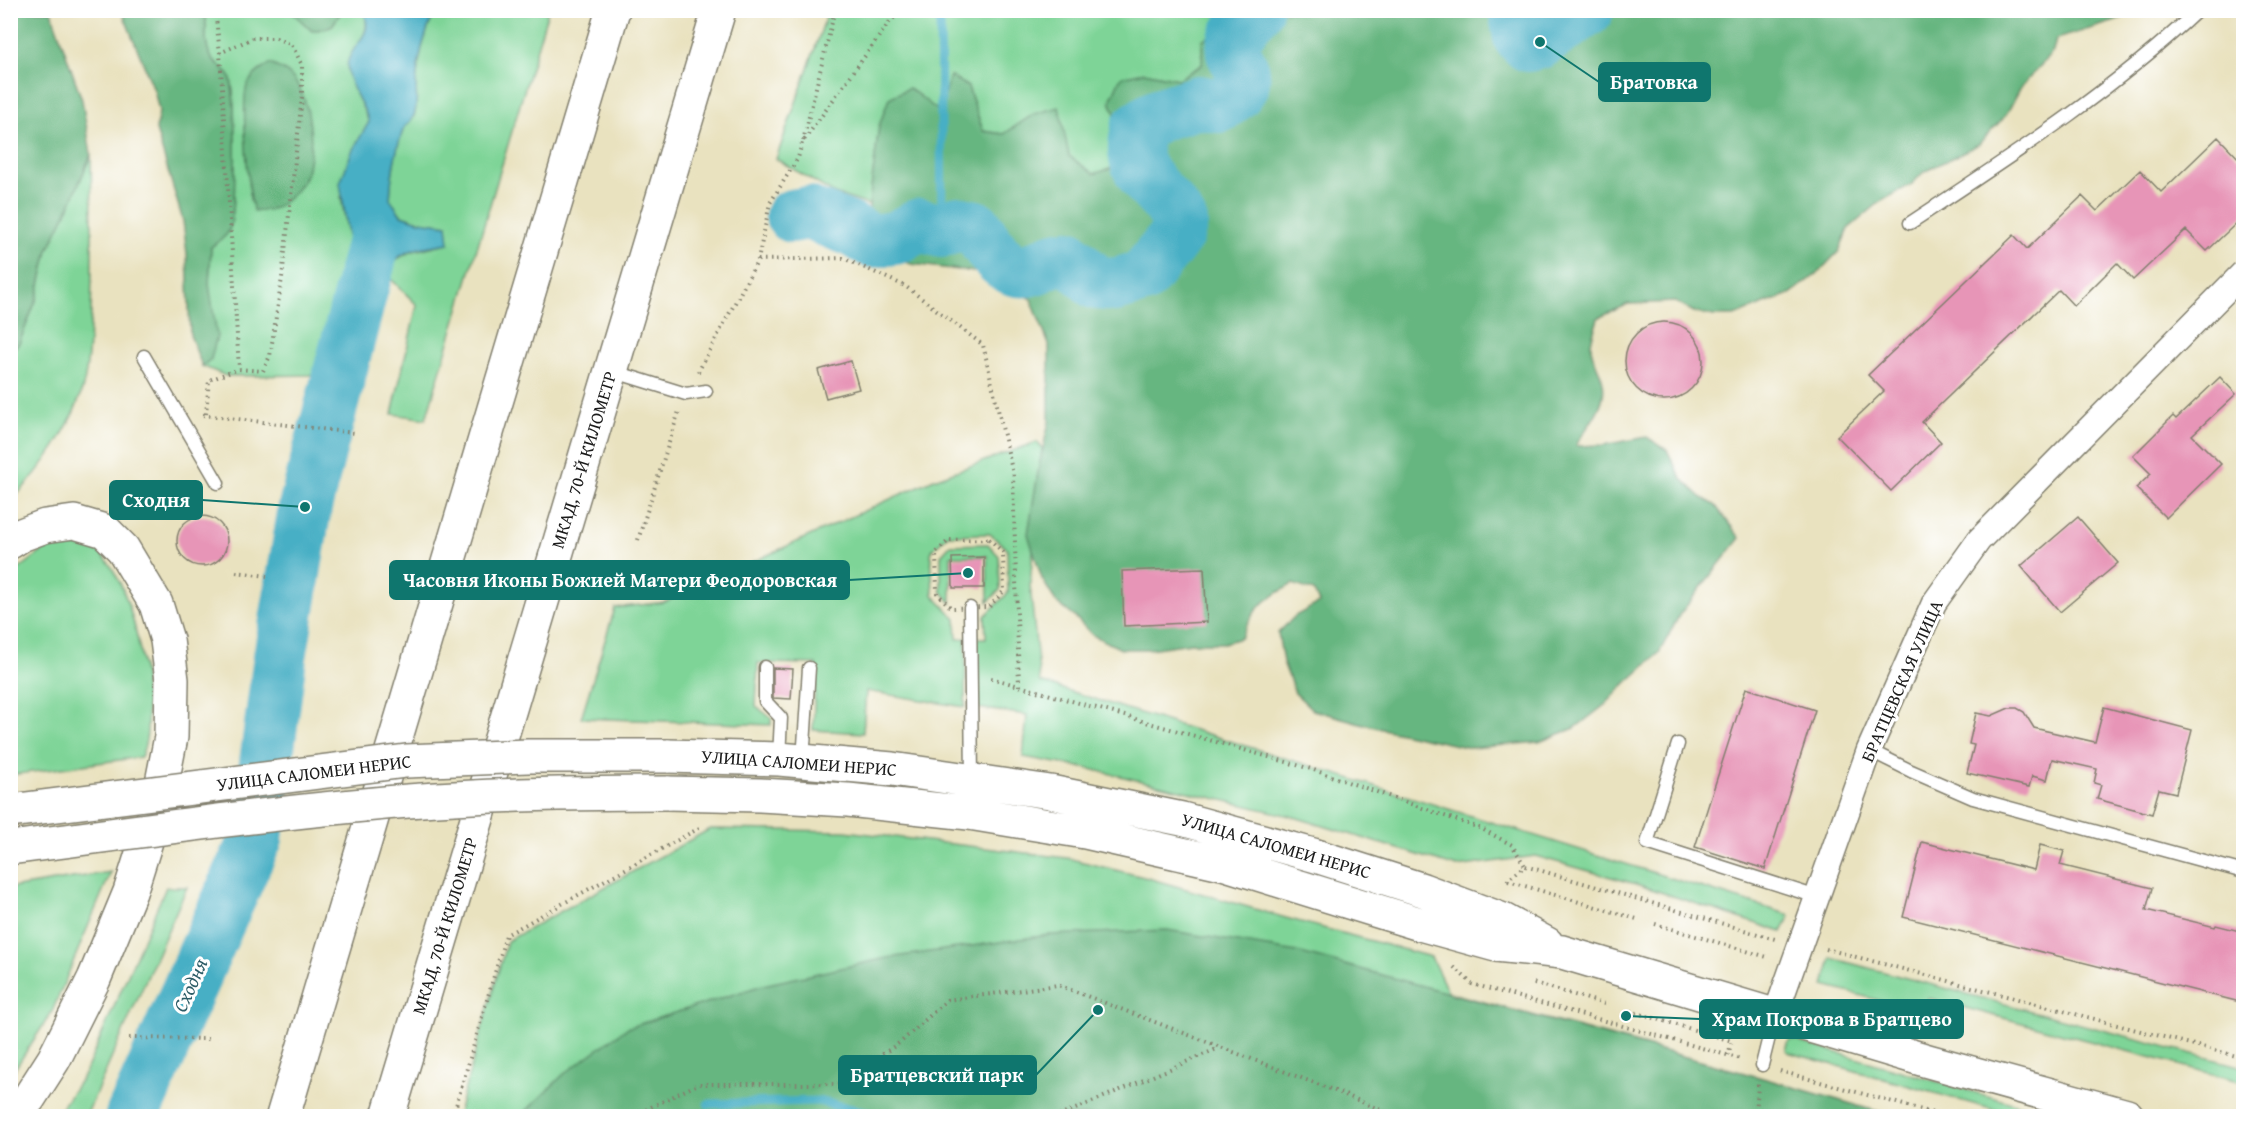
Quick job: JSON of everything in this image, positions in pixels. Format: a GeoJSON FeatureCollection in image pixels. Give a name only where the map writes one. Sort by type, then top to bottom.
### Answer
{"type":"FeatureCollection","features":[{"type":"Feature","properties":{"kind":"main road"},"geometry":{"type":"LineString","coordinates":[[283,1116],[613,10]]}},
{"type":"Feature","properties":{"kind":"main road","name":"МКАД, 70-Й КИЛОМЕТР"},"geometry":{"type":"LineString","coordinates":[[388,1116],[719,10]]}},
{"type":"Feature","properties":{"kind":"main road"},"geometry":{"type":"LineString","coordinates":[[10,542],[45,526],[74,522],[105,531],[123,549],[156,604],[167,640],[172,680],[171,737],[158,803],[130,892],[94,979],[54,1059],[29,1098],[11,1116]]}},
{"type":"Feature","properties":{"kind":"main road","name":"УЛИЦА САЛОМЕИ НЕРИС"},"geometry":{"type":"LineString","coordinates":[[10,811],[406,761],[528,756],[667,756],[791,760],[892,769],[1050,792],[1182,819],[1313,855],[1424,890],[1503,920],[1562,952]]}},
{"type":"Feature","properties":{"kind":"main road","name":"УЛИЦА САЛОМЕИ НЕРИС"},"geometry":{"type":"LineString","coordinates":[[10,848],[302,811],[532,794],[760,795],[969,813],[1085,832],[1226,864],[1496,945],[1562,952],[1774,1016],[2127,1116]]}},
{"type":"Feature","properties":{"kind":"street","name":"БРАТЦЕВСКАЯ УЛИЦА"},"geometry":{"type":"LineString","coordinates":[[1774,1016],[1869,750],[1934,603],[1979,540],[2244,272]]}},
{"type":"Feature","properties":{"kind":"lane"},"geometry":{"type":"LineString","coordinates":[[1910,223],[2031,142],[2163,44],[2199,10]]}},
{"type":"Feature","properties":{"kind":"lane"},"geometry":{"type":"LineString","coordinates":[[144,356],[218,483]]}},
{"type":"Feature","properties":{"kind":"lane"},"geometry":{"type":"LineString","coordinates":[[611,370],[686,393],[706,391]]}},
{"type":"Feature","properties":{"kind":"lane"},"geometry":{"type":"LineString","coordinates":[[970,608],[972,779]]}},
{"type":"Feature","properties":{"kind":"lane"},"geometry":{"type":"LineString","coordinates":[[765,667],[765,701],[781,718],[791,760]]}},
{"type":"Feature","properties":{"kind":"lane"},"geometry":{"type":"LineString","coordinates":[[791,760],[809,668]]}},
{"type":"Feature","properties":{"kind":"lane"},"geometry":{"type":"LineString","coordinates":[[1678,744],[1647,843],[1817,897]]}},
{"type":"Feature","properties":{"kind":"lane"},"geometry":{"type":"LineString","coordinates":[[1869,750],[1973,798],[2244,872]]}},
{"type":"Feature","properties":{"kind":"lane"},"geometry":{"type":"LineString","coordinates":[[1762,1065],[1774,1016]]}},
{"type":"Feature","properties":{"kind":"path"},"geometry":{"type":"LineString","coordinates":[[215,10],[220,53],[239,369]]}},
{"type":"Feature","properties":{"kind":"path"},"geometry":{"type":"LineString","coordinates":[[770,203],[798,158],[836,10]]}},
{"type":"Feature","properties":{"kind":"path"},"geometry":{"type":"LineString","coordinates":[[802,142],[891,20],[904,10]]}},
{"type":"Feature","properties":{"kind":"path"},"geometry":{"type":"LineString","coordinates":[[206,414],[209,380],[239,369],[263,371],[270,356],[282,278],[302,97],[302,64],[292,45],[276,38],[253,38],[220,53]]}},
{"type":"Feature","properties":{"kind":"path"},"geometry":{"type":"LineString","coordinates":[[758,260],[843,258],[905,286],[983,345],[1013,474],[1019,686]]}},
{"type":"Feature","properties":{"kind":"path"},"geometry":{"type":"LineString","coordinates":[[182,421],[206,414],[356,433]]}},
{"type":"Feature","properties":{"kind":"path"},"geometry":{"type":"LineString","coordinates":[[989,539],[1003,552],[1004,591],[988,607],[970,608],[951,608],[937,593],[936,552],[949,540],[989,539]]}},
{"type":"Feature","properties":{"kind":"path"},"geometry":{"type":"LineString","coordinates":[[236,572],[267,576]]}},
{"type":"Feature","properties":{"kind":"path"},"geometry":{"type":"LineString","coordinates":[[971,673],[1311,769],[1482,829],[1512,845],[1525,866],[1774,939],[1824,948],[2244,1058]]}},
{"type":"Feature","properties":{"kind":"path"},"geometry":{"type":"LineString","coordinates":[[453,1116],[506,935],[711,821]]}},
{"type":"Feature","properties":{"kind":"path"},"geometry":{"type":"LineString","coordinates":[[1525,866],[1507,881],[1637,919]]}},
{"type":"Feature","properties":{"kind":"path"},"geometry":{"type":"LineString","coordinates":[[1656,924],[1769,957],[1774,939]]}},
{"type":"Feature","properties":{"kind":"path"},"geometry":{"type":"LineString","coordinates":[[1531,982],[1608,1005]]}},
{"type":"Feature","properties":{"kind":"path"},"geometry":{"type":"LineString","coordinates":[[1472,984],[1944,1116]]}},
{"type":"Feature","properties":{"kind":"path"},"geometry":{"type":"LineString","coordinates":[[636,1116],[698,1084],[839,1084],[902,1041],[947,1000],[1058,985],[1395,1116]]}},
{"type":"Feature","properties":{"kind":"path"},"geometry":{"type":"LineString","coordinates":[[1630,1011],[1732,1041],[1728,1055]]}},
{"type":"Feature","properties":{"kind":"path"},"geometry":{"type":"LineString","coordinates":[[129,1038],[211,1040]]}},
{"type":"Feature","properties":{"kind":"path"},"geometry":{"type":"LineString","coordinates":[[1059,1116],[1220,1047]]}},
{"type":"Feature","properties":{"kind":"path"},"geometry":{"type":"LineString","coordinates":[[1756,1116],[1762,1065]]}},
{"type":"Feature","properties":{"kind":"green space"},"geometry":{"type":"Polygon","coordinates":[[[11,10],[51,11],[82,100],[91,154],[48,250],[37,298],[19,343],[11,351],[11,10]]]}},
{"type":"Feature","properties":{"kind":"green space"},"geometry":{"type":"Polygon","coordinates":[[[122,11],[205,11],[206,42],[210,54],[215,63],[228,73],[231,80],[235,133],[233,205],[228,232],[211,247],[209,284],[217,336],[211,359],[202,366],[190,335],[187,254],[183,221],[156,130],[159,111],[154,90],[122,11]]]}},
{"type":"Feature","properties":{"kind":"green space"},"geometry":{"type":"Polygon","coordinates":[[[205,11],[291,11],[312,31],[331,27],[342,11],[363,11],[365,17],[365,33],[353,52],[357,95],[369,122],[341,197],[350,257],[341,289],[343,299],[335,311],[320,375],[226,376],[202,366],[211,359],[209,284],[211,247],[227,234],[231,221],[235,157],[231,80],[228,73],[215,63],[210,54],[206,42],[205,11]],[[246,123],[250,200],[308,169],[309,147],[246,123]]]}},
{"type":"Feature","properties":{"kind":"green space"},"geometry":{"type":"Polygon","coordinates":[[[291,11],[342,11],[331,27],[312,31],[291,11]]]}},
{"type":"Feature","properties":{"kind":"green space"},"geometry":{"type":"Polygon","coordinates":[[[435,11],[548,11],[426,419],[392,414],[417,305],[388,276],[397,259],[410,252],[448,243],[447,225],[419,221],[401,215],[390,199],[396,155],[403,130],[415,112],[418,64],[435,11]]]}},
{"type":"Feature","properties":{"kind":"green space"},"geometry":{"type":"Polygon","coordinates":[[[828,11],[1244,11],[1237,29],[1220,30],[1202,65],[1178,79],[1144,72],[1110,101],[1116,116],[1122,145],[1113,168],[1094,174],[1069,156],[1034,114],[1004,134],[983,131],[968,87],[951,76],[940,112],[879,126],[869,205],[835,194],[776,159],[828,11]]]}},
{"type":"Feature","properties":{"kind":"green space"},"geometry":{"type":"Polygon","coordinates":[[[1244,11],[2134,11],[2116,21],[2056,39],[2053,52],[2021,87],[2006,115],[1979,144],[1924,172],[1912,184],[1880,202],[1848,229],[1839,251],[1817,274],[1790,294],[1734,316],[1714,316],[1694,312],[1675,302],[1628,304],[1598,318],[1591,346],[1593,358],[1603,382],[1603,396],[1595,415],[1576,446],[1603,445],[1647,437],[1667,450],[1681,478],[1701,497],[1715,505],[1740,538],[1680,614],[1659,653],[1606,704],[1575,728],[1539,742],[1471,748],[1382,729],[1313,710],[1295,693],[1283,662],[1278,633],[1295,616],[1319,603],[1314,591],[1293,584],[1274,595],[1255,611],[1241,638],[1224,643],[1191,643],[1149,649],[1121,649],[1092,635],[1056,602],[1042,579],[1028,534],[1049,422],[1049,345],[1031,299],[999,275],[911,264],[886,254],[870,232],[869,205],[879,126],[889,98],[909,88],[940,112],[950,76],[968,87],[983,131],[1004,134],[1034,114],[1059,107],[1069,156],[1094,174],[1113,168],[1122,145],[1116,116],[1110,101],[1121,77],[1144,72],[1178,79],[1202,65],[1202,40],[1220,30],[1237,29],[1244,11]]]}},
{"type":"Feature","properties":{"kind":"green space"},"geometry":{"type":"Polygon","coordinates":[[[270,64],[288,73],[303,95],[309,119],[310,157],[303,180],[289,198],[272,209],[254,211],[246,148],[245,95],[251,79],[270,64]]]}},
{"type":"Feature","properties":{"kind":"green space"},"geometry":{"type":"Polygon","coordinates":[[[91,155],[92,294],[84,382],[73,415],[55,446],[34,476],[11,501],[11,351],[19,343],[37,298],[48,250],[91,155]]]}},
{"type":"Feature","properties":{"kind":"green space"},"geometry":{"type":"Polygon","coordinates":[[[1037,442],[1042,448],[1030,585],[1040,682],[1790,915],[1782,932],[1636,884],[1535,856],[1457,867],[1294,817],[1090,769],[1023,757],[1027,715],[977,708],[976,638],[986,638],[985,616],[1008,593],[1007,549],[990,534],[948,535],[931,551],[933,595],[956,619],[957,639],[966,638],[965,707],[866,691],[863,733],[813,730],[816,664],[758,663],[756,706],[771,718],[771,725],[581,718],[615,608],[665,602],[934,479],[1037,442]]]}},
{"type":"Feature","properties":{"kind":"green space"},"geometry":{"type":"Polygon","coordinates":[[[65,543],[85,545],[96,550],[109,563],[120,584],[138,638],[143,668],[146,696],[146,740],[141,757],[11,775],[11,575],[44,550],[65,543]]]}},
{"type":"Feature","properties":{"kind":"green space"},"geometry":{"type":"Polygon","coordinates":[[[988,544],[999,556],[1000,590],[988,602],[987,556],[951,556],[951,603],[941,591],[941,555],[950,545],[988,544]]]}},
{"type":"Feature","properties":{"kind":"green space"},"geometry":{"type":"Polygon","coordinates":[[[710,829],[845,831],[1067,858],[1148,878],[1431,957],[1448,992],[1893,1116],[457,1116],[507,941],[710,829]]]}},
{"type":"Feature","properties":{"kind":"green space"},"geometry":{"type":"Polygon","coordinates":[[[111,872],[52,1012],[11,1075],[11,888],[111,872]]]}},
{"type":"Feature","properties":{"kind":"green space"},"geometry":{"type":"Polygon","coordinates":[[[166,887],[187,887],[86,1116],[56,1116],[85,1073],[166,887]]]}},
{"type":"Feature","properties":{"kind":"green space"},"geometry":{"type":"Polygon","coordinates":[[[1167,930],[1297,952],[1759,1077],[1893,1116],[521,1116],[564,1074],[627,1028],[763,985],[887,958],[1049,935],[1167,930]]]}},
{"type":"Feature","properties":{"kind":"green space"},"geometry":{"type":"Polygon","coordinates":[[[1831,958],[2243,1067],[2243,1082],[1928,998],[1924,1012],[1824,986],[1831,958]]]}},
{"type":"Feature","properties":{"kind":"green space"},"geometry":{"type":"Polygon","coordinates":[[[1789,1040],[2057,1116],[2016,1116],[1788,1052],[1786,1050],[1789,1040]]]}},
{"type":"Feature","properties":{"kind":"water"},"geometry":{"type":"Polygon","coordinates":[[[363,11],[435,11],[418,64],[415,111],[403,130],[396,155],[390,199],[401,215],[419,221],[447,225],[449,243],[422,248],[402,255],[390,268],[373,302],[343,299],[342,292],[350,247],[340,183],[352,151],[369,122],[351,84],[347,68],[351,54],[367,26],[363,11]]]}},
{"type":"Feature","properties":{"kind":"building"},"geometry":{"type":"Polygon","coordinates":[[[2218,137],[2244,164],[2244,216],[2207,251],[2186,230],[2133,280],[2117,263],[2074,306],[2059,290],[1922,422],[1941,442],[1891,491],[1837,436],[1884,391],[1868,375],[2014,235],[2027,249],[2082,196],[2097,211],[2140,170],[2161,192],[2218,137]]]}},
{"type":"Feature","properties":{"kind":"building"},"geometry":{"type":"Polygon","coordinates":[[[1664,322],[1679,325],[1692,333],[1700,346],[1703,361],[1700,376],[1692,389],[1679,397],[1664,400],[1649,397],[1636,389],[1628,376],[1625,361],[1628,346],[1636,333],[1649,325],[1664,322]]]}},
{"type":"Feature","properties":{"kind":"building"},"geometry":{"type":"Polygon","coordinates":[[[851,361],[859,389],[826,398],[818,370],[851,361]]]}},
{"type":"Feature","properties":{"kind":"building"},"geometry":{"type":"Polygon","coordinates":[[[2220,377],[2236,394],[2192,435],[2221,464],[2166,518],[2136,488],[2151,474],[2133,456],[2173,416],[2176,419],[2220,377]]]}},
{"type":"Feature","properties":{"kind":"building"},"geometry":{"type":"Polygon","coordinates":[[[202,516],[220,523],[227,541],[220,559],[202,566],[184,559],[177,541],[184,523],[202,516]]]}},
{"type":"Feature","properties":{"kind":"building"},"geometry":{"type":"Polygon","coordinates":[[[2078,517],[2118,563],[2060,612],[2021,566],[2078,517]]]}},
{"type":"Feature","properties":{"kind":"building"},"geometry":{"type":"Polygon","coordinates":[[[984,557],[984,588],[953,588],[952,558],[984,557]]]}},
{"type":"Feature","properties":{"kind":"building"},"geometry":{"type":"Polygon","coordinates":[[[1204,568],[1207,622],[1124,626],[1122,571],[1204,568]]]}},
{"type":"Feature","properties":{"kind":"building"},"geometry":{"type":"Polygon","coordinates":[[[773,668],[793,669],[791,699],[773,698],[773,668]]]}},
{"type":"Feature","properties":{"kind":"building"},"geometry":{"type":"Polygon","coordinates":[[[1746,688],[1815,710],[1765,869],[1695,847],[1746,688]]]}},
{"type":"Feature","properties":{"kind":"building"},"geometry":{"type":"Polygon","coordinates":[[[2104,707],[2192,730],[2176,793],[2159,789],[2152,814],[2097,799],[2101,785],[2094,783],[2097,769],[2052,759],[2047,780],[2032,776],[2029,787],[1967,773],[1974,745],[1969,744],[1976,713],[1991,716],[2009,708],[2017,708],[2024,712],[2034,728],[2095,742],[2104,707]]]}},
{"type":"Feature","properties":{"kind":"building"},"geometry":{"type":"Polygon","coordinates":[[[1922,842],[2034,870],[2040,845],[2064,851],[2060,865],[2152,888],[2146,910],[2244,932],[2244,1003],[1903,917],[1922,842]]]}},
{"type":"Feature","properties":{"kind":"waterway"},"geometry":{"type":"LineString","coordinates":[[940,10],[942,231]]}},
{"type":"Feature","properties":{"kind":"waterway"},"geometry":{"type":"LineString","coordinates":[[792,216],[808,213],[850,229],[872,241],[895,238],[920,225],[942,231],[958,223],[976,227],[998,258],[1014,269],[1022,271],[1032,269],[1053,260],[1068,257],[1097,283],[1115,285],[1143,277],[1177,235],[1181,222],[1169,204],[1147,180],[1137,163],[1135,143],[1138,128],[1158,115],[1199,102],[1219,106],[1234,95],[1241,87],[1243,76],[1233,52],[1233,46],[1240,29],[1256,10]]}},
{"type":"Feature","properties":{"kind":"waterway"},"geometry":{"type":"LineString","coordinates":[[1515,10],[1520,37],[1528,45],[1540,42],[1587,10]]}},
{"type":"Feature","properties":{"kind":"waterway","name":"Сходня"},"geometry":{"type":"LineString","coordinates":[[132,1116],[256,838],[280,657],[305,507],[375,237],[375,229]]}},
{"type":"Feature","properties":{"kind":"waterway"},"geometry":{"type":"LineString","coordinates":[[708,1104],[818,1101],[881,1116]]}},
{"type":"Feature","properties":{"kind":"place","name":"Братовка"},"geometry":{"type":"Point","coordinates":[1540,42]}},
{"type":"Feature","properties":{"kind":"place","name":"Сходня"},"geometry":{"type":"Point","coordinates":[305,507]}},
{"type":"Feature","properties":{"kind":"place","name":"Часовня Иконы Божией Матери Феодоровская"},"geometry":{"type":"Point","coordinates":[968,573]}},
{"type":"Feature","properties":{"kind":"place","name":"Братцевский парк"},"geometry":{"type":"Point","coordinates":[1098,1010]}},
{"type":"Feature","properties":{"kind":"place","name":"Храм Покрова в Братцево"},"geometry":{"type":"Point","coordinates":[1626,1016]}}]}
